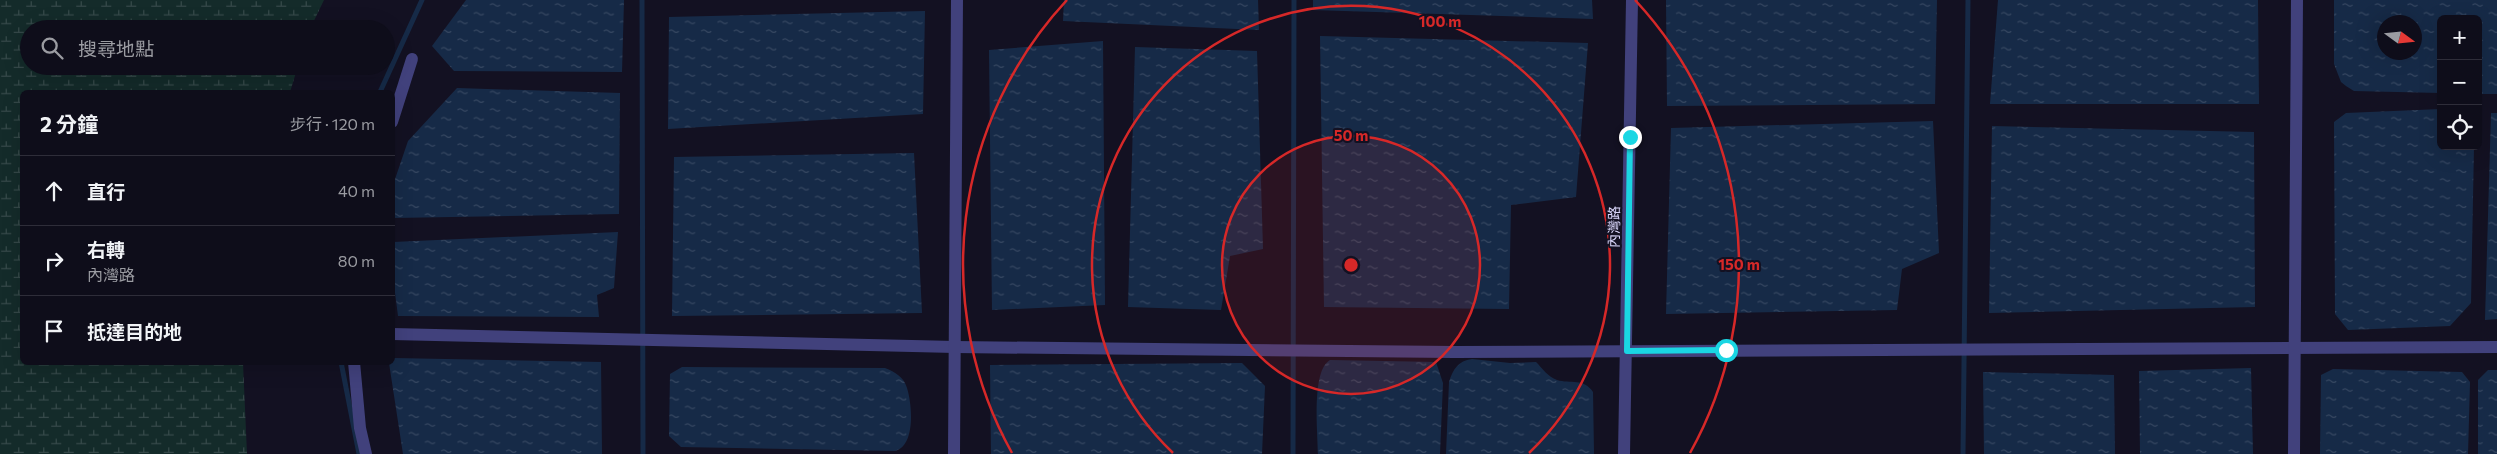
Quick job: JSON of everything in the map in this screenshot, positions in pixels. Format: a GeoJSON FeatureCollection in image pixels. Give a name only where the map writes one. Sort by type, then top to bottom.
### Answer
{"type":"FeatureCollection","features":[{"type":"Feature","properties":{"kind":"street"},"geometry":{"type":"LineString","coordinates":[[954,454],[957,0]]}},
{"type":"Feature","properties":{"kind":"street","name":"內灣路"},"geometry":{"type":"LineString","coordinates":[[1624,454],[1632,0]]}},
{"type":"Feature","properties":{"kind":"street"},"geometry":{"type":"LineString","coordinates":[[2294,454],[2297,0]]}},
{"type":"Feature","properties":{"kind":"street"},"geometry":{"type":"LineString","coordinates":[[395,113],[412,59]]}},
{"type":"Feature","properties":{"kind":"street"},"geometry":{"type":"LineString","coordinates":[[395,334],[955,347],[1627,351],[2497,346]]}},
{"type":"Feature","properties":{"kind":"street"},"geometry":{"type":"LineString","coordinates":[[354,365],[360,428],[366,454]]}},
{"type":"Feature","properties":{"kind":"green space"},"geometry":{"type":"Polygon","coordinates":[[[0,0],[324,0],[314,20],[20,20],[20,75],[295,75],[291,90],[20,90],[20,365],[243,365],[247,454],[0,454],[0,0]]]}},
{"type":"Feature","properties":{"kind":"water"},"geometry":{"type":"Polygon","coordinates":[[[466,0],[624,0],[622,72],[454,71],[432,46],[466,0]]]}},
{"type":"Feature","properties":{"kind":"water"},"geometry":{"type":"Polygon","coordinates":[[[1064,0],[1258,0],[1259,30],[1063,21],[1064,0]]]}},
{"type":"Feature","properties":{"kind":"water"},"geometry":{"type":"Polygon","coordinates":[[[1313,0],[1592,0],[1593,19],[1313,10],[1313,0]]]}},
{"type":"Feature","properties":{"kind":"water"},"geometry":{"type":"Polygon","coordinates":[[[1666,0],[1937,0],[1935,104],[1667,106],[1666,0]]]}},
{"type":"Feature","properties":{"kind":"water"},"geometry":{"type":"Polygon","coordinates":[[[1998,0],[2258,0],[2259,104],[1990,104],[1998,0]]]}},
{"type":"Feature","properties":{"kind":"water"},"geometry":{"type":"Polygon","coordinates":[[[2334,0],[2497,0],[2497,94],[2482,94],[2482,15],[2437,15],[2437,93],[2354,91],[2341,82],[2334,64],[2334,0]]]}},
{"type":"Feature","properties":{"kind":"water"},"geometry":{"type":"Polygon","coordinates":[[[925,11],[923,114],[668,129],[669,17],[925,11]]]}},
{"type":"Feature","properties":{"kind":"water"},"geometry":{"type":"Polygon","coordinates":[[[1320,36],[1588,43],[1576,197],[1511,205],[1509,309],[1324,307],[1320,36]]]}},
{"type":"Feature","properties":{"kind":"water"},"geometry":{"type":"Polygon","coordinates":[[[1103,41],[1105,305],[992,310],[989,50],[1103,41]]]}},
{"type":"Feature","properties":{"kind":"water"},"geometry":{"type":"Polygon","coordinates":[[[1135,47],[1257,51],[1263,249],[1230,256],[1221,310],[1128,307],[1135,47]]]}},
{"type":"Feature","properties":{"kind":"water"},"geometry":{"type":"Polygon","coordinates":[[[457,88],[620,93],[619,214],[395,218],[395,179],[408,141],[457,88]]]}},
{"type":"Feature","properties":{"kind":"water"},"geometry":{"type":"Polygon","coordinates":[[[2437,109],[2437,150],[2474,150],[2471,303],[2450,326],[2348,330],[2335,314],[2334,122],[2346,113],[2437,109]]]}},
{"type":"Feature","properties":{"kind":"water"},"geometry":{"type":"Polygon","coordinates":[[[2491,113],[2497,113],[2497,319],[2485,320],[2491,113]]]}},
{"type":"Feature","properties":{"kind":"water"},"geometry":{"type":"Polygon","coordinates":[[[1933,121],[1939,253],[1902,269],[1897,310],[1666,314],[1671,128],[1933,121]]]}},
{"type":"Feature","properties":{"kind":"water"},"geometry":{"type":"Polygon","coordinates":[[[1992,126],[2254,132],[2255,307],[1989,313],[1992,126]]]}},
{"type":"Feature","properties":{"kind":"water"},"geometry":{"type":"Polygon","coordinates":[[[914,153],[922,313],[672,316],[674,157],[914,153]]]}},
{"type":"Feature","properties":{"kind":"water"},"geometry":{"type":"Polygon","coordinates":[[[618,232],[614,288],[597,295],[599,317],[398,316],[395,293],[395,242],[618,232]]]}},
{"type":"Feature","properties":{"kind":"water"},"geometry":{"type":"Polygon","coordinates":[[[395,358],[601,362],[602,454],[403,454],[389,365],[395,365],[395,358]]]}},
{"type":"Feature","properties":{"kind":"water"},"geometry":{"type":"Polygon","coordinates":[[[1472,359],[1510,363],[1536,362],[1554,379],[1581,383],[1589,388],[1593,392],[1594,454],[1446,454],[1449,382],[1457,366],[1472,359]]]}},
{"type":"Feature","properties":{"kind":"water"},"geometry":{"type":"Polygon","coordinates":[[[1330,360],[1436,362],[1443,383],[1440,454],[1318,454],[1318,389],[1324,366],[1330,360]]]}},
{"type":"Feature","properties":{"kind":"water"},"geometry":{"type":"Polygon","coordinates":[[[1242,363],[1265,386],[1262,454],[991,454],[990,365],[1242,363]]]}},
{"type":"Feature","properties":{"kind":"water"},"geometry":{"type":"Polygon","coordinates":[[[682,367],[885,368],[899,375],[906,384],[911,413],[909,433],[902,447],[895,451],[681,447],[669,436],[670,374],[682,367]]]}},
{"type":"Feature","properties":{"kind":"water"},"geometry":{"type":"Polygon","coordinates":[[[2251,368],[2253,454],[2140,454],[2139,371],[2251,368]]]}},
{"type":"Feature","properties":{"kind":"water"},"geometry":{"type":"Polygon","coordinates":[[[2333,369],[2462,372],[2470,382],[2468,454],[2320,454],[2321,375],[2333,369]]]}},
{"type":"Feature","properties":{"kind":"water"},"geometry":{"type":"Polygon","coordinates":[[[2488,370],[2497,370],[2497,454],[2478,454],[2478,380],[2488,370]]]}},
{"type":"Feature","properties":{"kind":"water"},"geometry":{"type":"Polygon","coordinates":[[[1983,372],[2114,375],[2115,454],[1984,454],[1983,372]]]}},
{"type":"Feature","properties":{"kind":"waterway"},"geometry":{"type":"LineString","coordinates":[[395,59],[422,0]]}},
{"type":"Feature","properties":{"kind":"waterway"},"geometry":{"type":"LineString","coordinates":[[642,0],[643,454]]}},
{"type":"Feature","properties":{"kind":"waterway"},"geometry":{"type":"LineString","coordinates":[[1293,454],[1294,0]]}},
{"type":"Feature","properties":{"kind":"waterway"},"geometry":{"type":"LineString","coordinates":[[1963,454],[1968,0]]}},
{"type":"Feature","properties":{"kind":"waterway"},"geometry":{"type":"LineString","coordinates":[[381,90],[388,75]]}},
{"type":"Feature","properties":{"kind":"waterway"},"geometry":{"type":"LineString","coordinates":[[342,365],[359,454]]}},
{"type":"Feature","properties":{"kind":"route"},"geometry":{"type":"LineString","coordinates":[[1630,137],[1627,351],[1726,350]]}}]}
